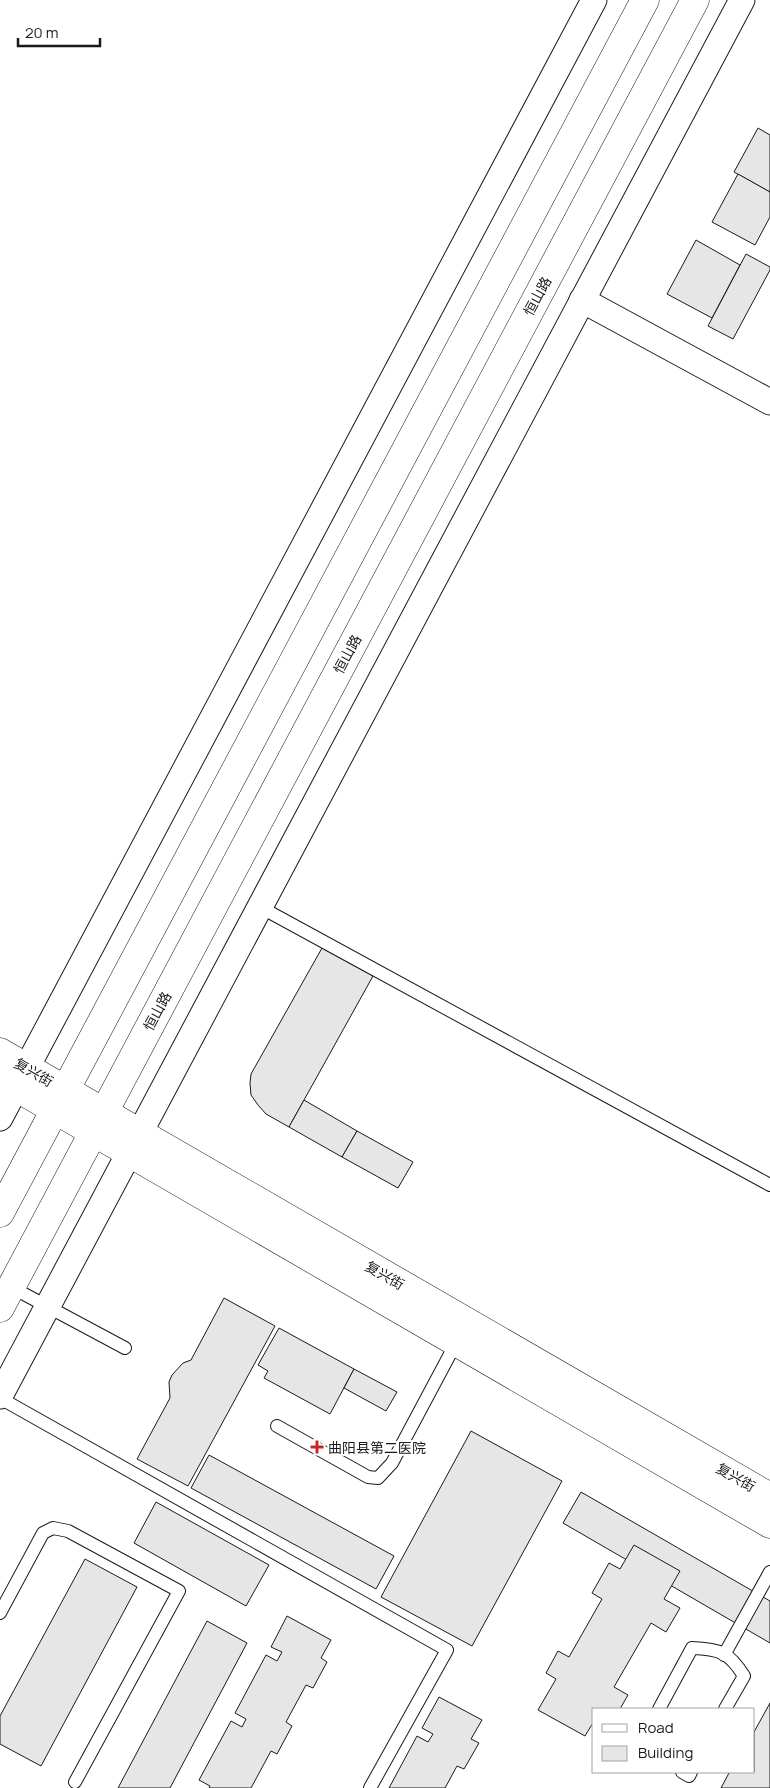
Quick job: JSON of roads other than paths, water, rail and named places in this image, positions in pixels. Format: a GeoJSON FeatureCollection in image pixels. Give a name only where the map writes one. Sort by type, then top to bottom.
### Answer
{"type":"FeatureCollection","features":[{"type":"Feature","properties":{"kind":"main road"},"geometry":{"type":"LineString","coordinates":[[0,1213],[645,0]]}},
{"type":"Feature","properties":{"kind":"main road","name":"恒山路"},"geometry":{"type":"LineString","coordinates":[[6,1297],[695,0]]}},
{"type":"Feature","properties":{"kind":"main road","name":"复兴街"},"geometry":{"type":"LineString","coordinates":[[0,1052],[11,1080],[60,1100],[770,1497]]}},
{"type":"Feature","properties":{"kind":"main road","name":"复兴街"},"geometry":{"type":"LineString","coordinates":[[134,1143],[456,1343],[770,1524]]}},
{"type":"Feature","properties":{"kind":"street"},"geometry":{"type":"LineString","coordinates":[[0,1118],[11,1080],[594,0]]}},
{"type":"Feature","properties":{"kind":"street"},"geometry":{"type":"LineString","coordinates":[[0,1397],[742,0]]}},
{"type":"Feature","properties":{"kind":"street"},"geometry":{"type":"LineString","coordinates":[[582,300],[770,402]]}},
{"type":"Feature","properties":{"kind":"lane"},"geometry":{"type":"LineString","coordinates":[[260,907],[770,1185]]}},
{"type":"Feature","properties":{"kind":"lane"},"geometry":{"type":"LineString","coordinates":[[6,1297],[48,1306],[124,1348]]}},
{"type":"Feature","properties":{"kind":"lane"},"geometry":{"type":"LineString","coordinates":[[277,1426],[368,1477],[378,1478],[392,1462],[456,1343]]}},
{"type":"Feature","properties":{"kind":"lane"},"geometry":{"type":"LineString","coordinates":[[0,1397],[447,1650],[370,1788]]}},
{"type":"Feature","properties":{"kind":"lane"},"geometry":{"type":"LineString","coordinates":[[0,1613],[43,1534],[53,1528],[68,1532],[178,1592],[75,1782]]}},
{"type":"Feature","properties":{"kind":"lane"},"geometry":{"type":"LineString","coordinates":[[724,1655],[770,1572]]}},
{"type":"Feature","properties":{"kind":"lane"},"geometry":{"type":"LineString","coordinates":[[660,1708],[692,1648],[713,1649],[734,1660],[744,1676],[727,1708]]}},
{"type":"Feature","properties":{"kind":"place","name":"曲阳县第二医院"},"geometry":{"type":"Point","coordinates":[317,1447]}}]}
